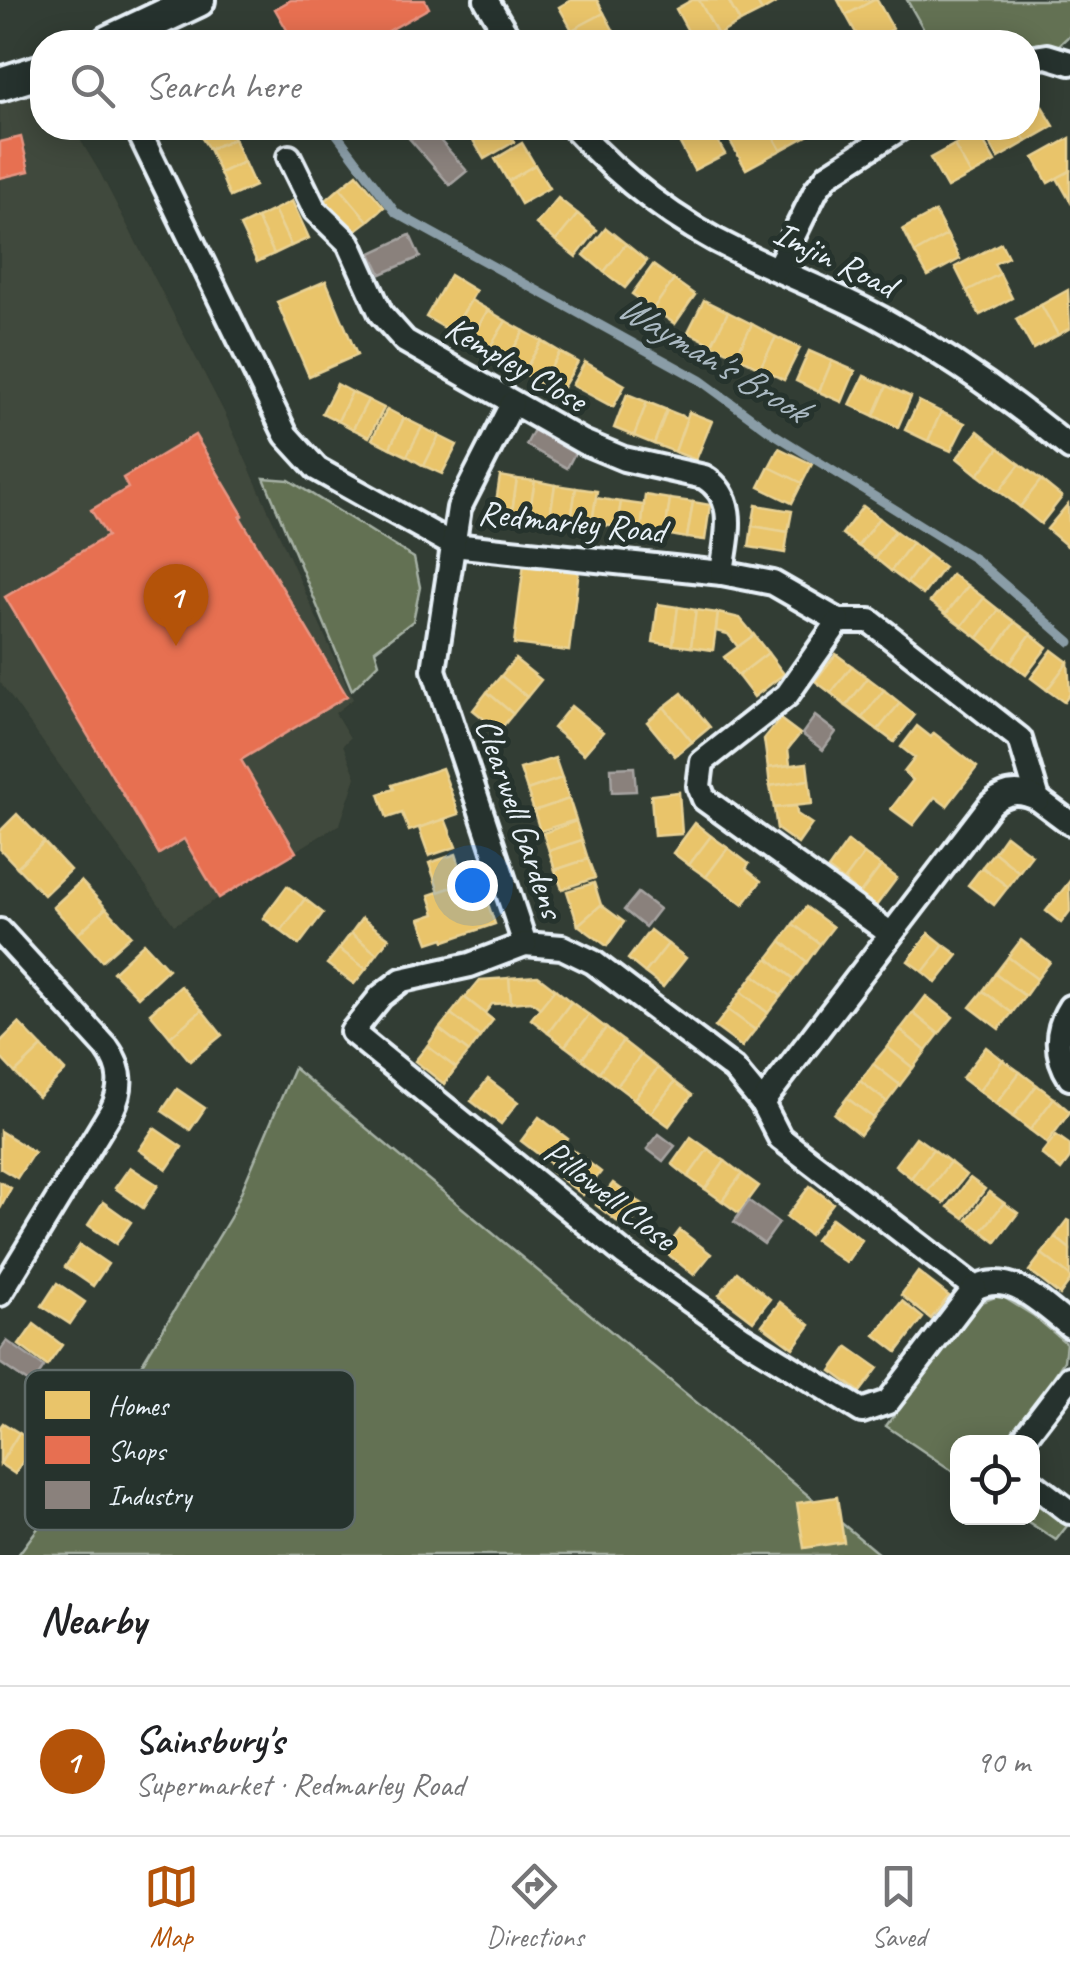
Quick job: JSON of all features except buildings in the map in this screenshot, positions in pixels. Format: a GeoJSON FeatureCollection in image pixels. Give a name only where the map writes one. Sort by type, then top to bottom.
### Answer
{"type":"FeatureCollection","features":[{"type":"Feature","properties":{"kind":"main road"},"geometry":{"type":"LineString","coordinates":[[134,30],[198,0]]}},
{"type":"Feature","properties":{"kind":"main road"},"geometry":{"type":"LineString","coordinates":[[0,84],[30,75]]}},
{"type":"Feature","properties":{"kind":"street"},"geometry":{"type":"LineString","coordinates":[[486,0],[504,30]]}},
{"type":"Feature","properties":{"kind":"street"},"geometry":{"type":"LineString","coordinates":[[1040,57],[1070,64]]}},
{"type":"Feature","properties":{"kind":"street","name":"Redmarley Road"},"geometry":{"type":"LineString","coordinates":[[143,140],[286,435],[318,470],[453,544],[722,573],[772,583],[839,621],[870,621],[1020,739],[1038,799]]}},
{"type":"Feature","properties":{"kind":"street","name":"Imjin Road"},"geometry":{"type":"LineString","coordinates":[[586,140],[616,170],[674,214],[736,251],[930,346],[1022,408],[1070,448]]}},
{"type":"Feature","properties":{"kind":"street"},"geometry":{"type":"LineString","coordinates":[[776,268],[816,190],[828,175],[882,140]]}},
{"type":"Feature","properties":{"kind":"street","name":"Kempley Close"},"geometry":{"type":"LineString","coordinates":[[290,157],[315,210],[349,243],[382,314],[405,341],[512,404],[610,454],[704,477],[715,484],[723,494],[729,514],[722,573]]}},
{"type":"Feature","properties":{"kind":"street","name":"Clearwell Gardens"},"geometry":{"type":"LineString","coordinates":[[512,404],[459,508],[434,670],[524,944],[562,947],[593,962],[734,1069],[762,1103],[780,1138],[975,1288]]}},
{"type":"Feature","properties":{"kind":"street"},"geometry":{"type":"LineString","coordinates":[[839,621],[787,695],[702,762],[699,786],[704,799],[891,934]]}},
{"type":"Feature","properties":{"kind":"street"},"geometry":{"type":"LineString","coordinates":[[762,1103],[990,804],[1017,792],[1038,799],[1070,823]]}},
{"type":"Feature","properties":{"kind":"street"},"geometry":{"type":"LineString","coordinates":[[0,930],[108,1048],[120,1078],[112,1110],[0,1294]]}},
{"type":"Feature","properties":{"kind":"street","name":"Pillowell Close"},"geometry":{"type":"LineString","coordinates":[[524,944],[470,964],[402,980],[381,996],[352,1032],[624,1254],[743,1338],[862,1411],[888,1402],[975,1288]]}},
{"type":"Feature","properties":{"kind":"street"},"geometry":{"type":"LineString","coordinates":[[1070,1007],[1060,1024],[1058,1038],[1058,1052],[1070,1078]]}},
{"type":"Feature","properties":{"kind":"street"},"geometry":{"type":"LineString","coordinates":[[975,1288],[986,1282],[1007,1282],[1070,1326]]}},
{"type":"Feature","properties":{"kind":"street"},"geometry":{"type":"LineString","coordinates":[[1026,1435],[1070,1378]]}},
{"type":"Feature","properties":{"kind":"street"},"geometry":{"type":"LineString","coordinates":[[1040,1489],[1070,1512]]}},
{"type":"Feature","properties":{"kind":"shaded area"},"geometry":{"type":"Polygon","coordinates":[[[30,75],[30,140],[80,140],[99,171],[225,414],[353,699],[335,713],[350,738],[343,745],[356,777],[340,824],[174,925],[0,682],[0,84],[30,75]]]}},
{"type":"Feature","properties":{"kind":"green space"},"geometry":{"type":"Polygon","coordinates":[[[907,0],[1070,0],[1070,35],[1047,56],[1040,57],[1040,30],[924,30],[907,0]]]}},
{"type":"Feature","properties":{"kind":"green space"},"geometry":{"type":"Polygon","coordinates":[[[264,478],[289,480],[414,558],[420,587],[413,621],[375,650],[379,663],[352,690],[264,478]]]}},
{"type":"Feature","properties":{"kind":"green space"},"geometry":{"type":"Polygon","coordinates":[[[294,1068],[880,1555],[18,1555],[36,1530],[355,1530],[355,1370],[138,1370],[230,1218],[294,1068]]]}},
{"type":"Feature","properties":{"kind":"green space"},"geometry":{"type":"Polygon","coordinates":[[[1000,1295],[1034,1316],[1066,1343],[1064,1361],[1016,1435],[950,1435],[950,1469],[886,1426],[977,1304],[1000,1295]]]}},
{"type":"Feature","properties":{"kind":"green space"},"geometry":{"type":"Polygon","coordinates":[[[1040,1504],[1067,1526],[1056,1540],[1033,1525],[1040,1525],[1040,1504]]]}},
{"type":"Feature","properties":{"kind":"waterway","name":"Wayman's Brook"},"geometry":{"type":"LineString","coordinates":[[341,140],[396,213],[700,380],[771,432],[975,559],[1070,642]]}},
{"type":"Feature","properties":{"kind":"place","name":"Sainsbury's"},"geometry":{"type":"Point","coordinates":[176,646]}}]}
